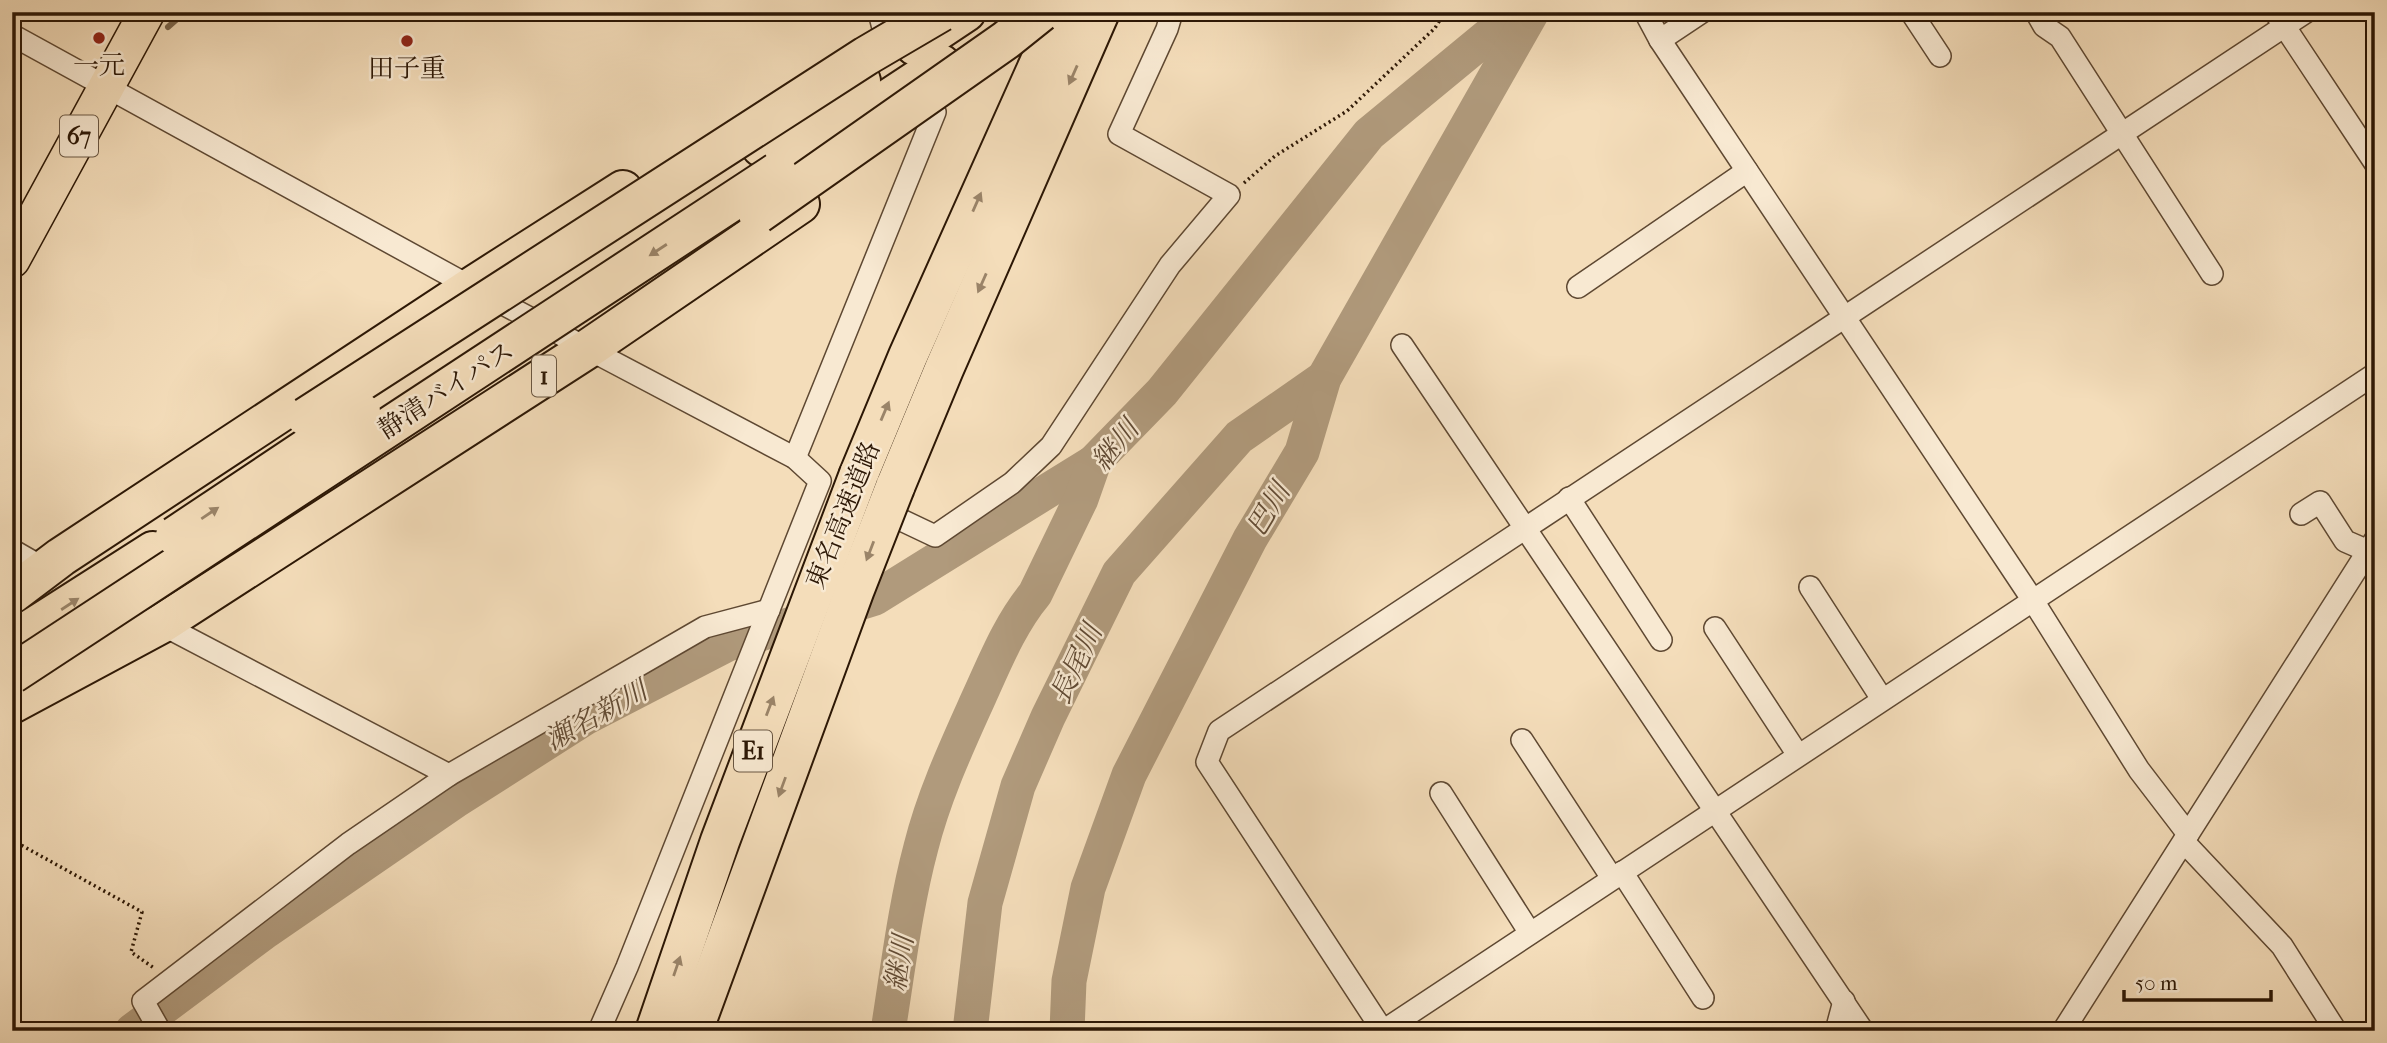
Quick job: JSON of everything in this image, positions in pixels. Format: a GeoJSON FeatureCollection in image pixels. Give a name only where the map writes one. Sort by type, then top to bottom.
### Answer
{"type":"FeatureCollection","features":[{"type":"Feature","properties":{"kind":"highway"},"geometry":{"type":"LineString","coordinates":[[12,594],[45,569],[471,287],[882,22],[919,12]]}},
{"type":"Feature","properties":{"kind":"highway"},"geometry":{"type":"LineString","coordinates":[[12,606],[866,56],[941,12]]}},
{"type":"Feature","properties":{"kind":"highway","name":"静清バイパス"},"geometry":{"type":"LineString","coordinates":[[12,641],[153,551],[966,12]]}},
{"type":"Feature","properties":{"kind":"highway","name":"東名高速道路"},"geometry":{"type":"LineString","coordinates":[[693,1031],[895,487],[1100,12]]}},
{"type":"Feature","properties":{"kind":"highway","name":"静清バイパス"},"geometry":{"type":"LineString","coordinates":[[17,691],[1041,18]]}},
{"type":"Feature","properties":{"kind":"highway","name":"東名高速道路"},"geometry":{"type":"LineString","coordinates":[[655,1031],[720,841],[859,474],[1041,18]]}},
{"type":"Feature","properties":{"kind":"highway","name":"1"},"geometry":{"type":"LineString","coordinates":[[17,691],[161,624],[589,348],[935,112],[1041,18]]}},
{"type":"Feature","properties":{"kind":"highway","name":"1"},"geometry":{"type":"LineString","coordinates":[[17,691],[60,669],[516,374],[791,192],[1041,18]]}},
{"type":"Feature","properties":{"kind":"main road","name":"67"},"geometry":{"type":"LineString","coordinates":[[12,260],[147,12]]}},
{"type":"Feature","properties":{"kind":"street"},"geometry":{"type":"LineString","coordinates":[[12,35],[471,287],[794,458],[820,481],[935,536],[1001,491],[1051,446],[1170,265],[1229,195],[1119,134],[1167,29],[1172,12]]}},
{"type":"Feature","properties":{"kind":"street"},"geometry":{"type":"LineString","coordinates":[[1645,12],[1660,40],[2032,600],[2139,770],[2186,838],[2282,946],[2336,1031]]}},
{"type":"Feature","properties":{"kind":"street"},"geometry":{"type":"LineString","coordinates":[[1660,40],[1702,12]]}},
{"type":"Feature","properties":{"kind":"street"},"geometry":{"type":"LineString","coordinates":[[1911,12],[1940,56]]}},
{"type":"Feature","properties":{"kind":"street"},"geometry":{"type":"LineString","coordinates":[[2036,12],[2044,26],[2060,37],[2213,274]]}},
{"type":"Feature","properties":{"kind":"street"},"geometry":{"type":"LineString","coordinates":[[2306,12],[2279,19],[2124,133],[1219,732],[1207,762],[1383,1031],[2375,374]]}},
{"type":"Feature","properties":{"kind":"street"},"geometry":{"type":"LineString","coordinates":[[2279,19],[2375,163]]}},
{"type":"Feature","properties":{"kind":"street"},"geometry":{"type":"LineString","coordinates":[[794,458],[935,112]]}},
{"type":"Feature","properties":{"kind":"street"},"geometry":{"type":"LineString","coordinates":[[1578,287],[1747,171]]}},
{"type":"Feature","properties":{"kind":"street"},"geometry":{"type":"LineString","coordinates":[[1402,345],[1863,1031]]}},
{"type":"Feature","properties":{"kind":"street"},"geometry":{"type":"LineString","coordinates":[[599,1031],[627,967],[820,481]]}},
{"type":"Feature","properties":{"kind":"street"},"geometry":{"type":"LineString","coordinates":[[1569,498],[1661,640]]}},
{"type":"Feature","properties":{"kind":"street"},"geometry":{"type":"LineString","coordinates":[[2063,1031],[2371,546],[2345,541],[2320,502],[2301,514]]}},
{"type":"Feature","properties":{"kind":"street"},"geometry":{"type":"LineString","coordinates":[[12,550],[45,569]]}},
{"type":"Feature","properties":{"kind":"street"},"geometry":{"type":"LineString","coordinates":[[1810,587],[1882,699]]}},
{"type":"Feature","properties":{"kind":"street"},"geometry":{"type":"LineString","coordinates":[[160,1030],[143,1001],[348,844],[449,775],[705,627],[769,610]]}},
{"type":"Feature","properties":{"kind":"street"},"geometry":{"type":"LineString","coordinates":[[161,624],[449,775]]}},
{"type":"Feature","properties":{"kind":"street"},"geometry":{"type":"LineString","coordinates":[[1715,628],[1798,755]]}},
{"type":"Feature","properties":{"kind":"street"},"geometry":{"type":"LineString","coordinates":[[1522,740],[1703,998]]}},
{"type":"Feature","properties":{"kind":"street"},"geometry":{"type":"LineString","coordinates":[[1441,793],[1530,933]]}},
{"type":"Feature","properties":{"kind":"street"},"geometry":{"type":"LineString","coordinates":[[1836,1031],[1844,1001]]}},
{"type":"Feature","properties":{"kind":"path"},"geometry":{"type":"LineString","coordinates":[[1229,195],[1275,156],[1347,111],[1435,28],[1445,12]]}},
{"type":"Feature","properties":{"kind":"path"},"geometry":{"type":"LineString","coordinates":[[12,840],[142,912],[131,952],[172,979]]}},
{"type":"Feature","properties":{"kind":"waterway"},"geometry":{"type":"LineString","coordinates":[[168,27],[185,12]]}},
{"type":"Feature","properties":{"kind":"waterway","name":"継川"},"geometry":{"type":"LineString","coordinates":[[888,1031],[910,892],[926,828],[939,790],[997,657],[1018,618],[1035,594],[1081,499],[1094,462],[1162,392],[1369,134],[1517,12]]}},
{"type":"Feature","properties":{"kind":"waterway","name":"巴川"},"geometry":{"type":"LineString","coordinates":[[1067,1031],[1069,981],[1088,888],[1129,775],[1250,539],[1302,452],[1324,378],[1532,12]]}},
{"type":"Feature","properties":{"kind":"waterway","name":"長尾川"},"geometry":{"type":"LineString","coordinates":[[970,1031],[985,903],[1018,786],[1048,717],[1119,573],[1239,437],[1324,378]]}},
{"type":"Feature","properties":{"kind":"waterway","name":"瀬名新川"},"geometry":{"type":"LineString","coordinates":[[132,1031],[266,931],[455,801],[585,718],[728,644],[875,598],[1094,462]]}},
{"type":"Feature","properties":{"kind":"place","name":"一元"},"geometry":{"type":"Point","coordinates":[99,38]}},
{"type":"Feature","properties":{"kind":"place","name":"田子重"},"geometry":{"type":"Point","coordinates":[407,41]}}]}
